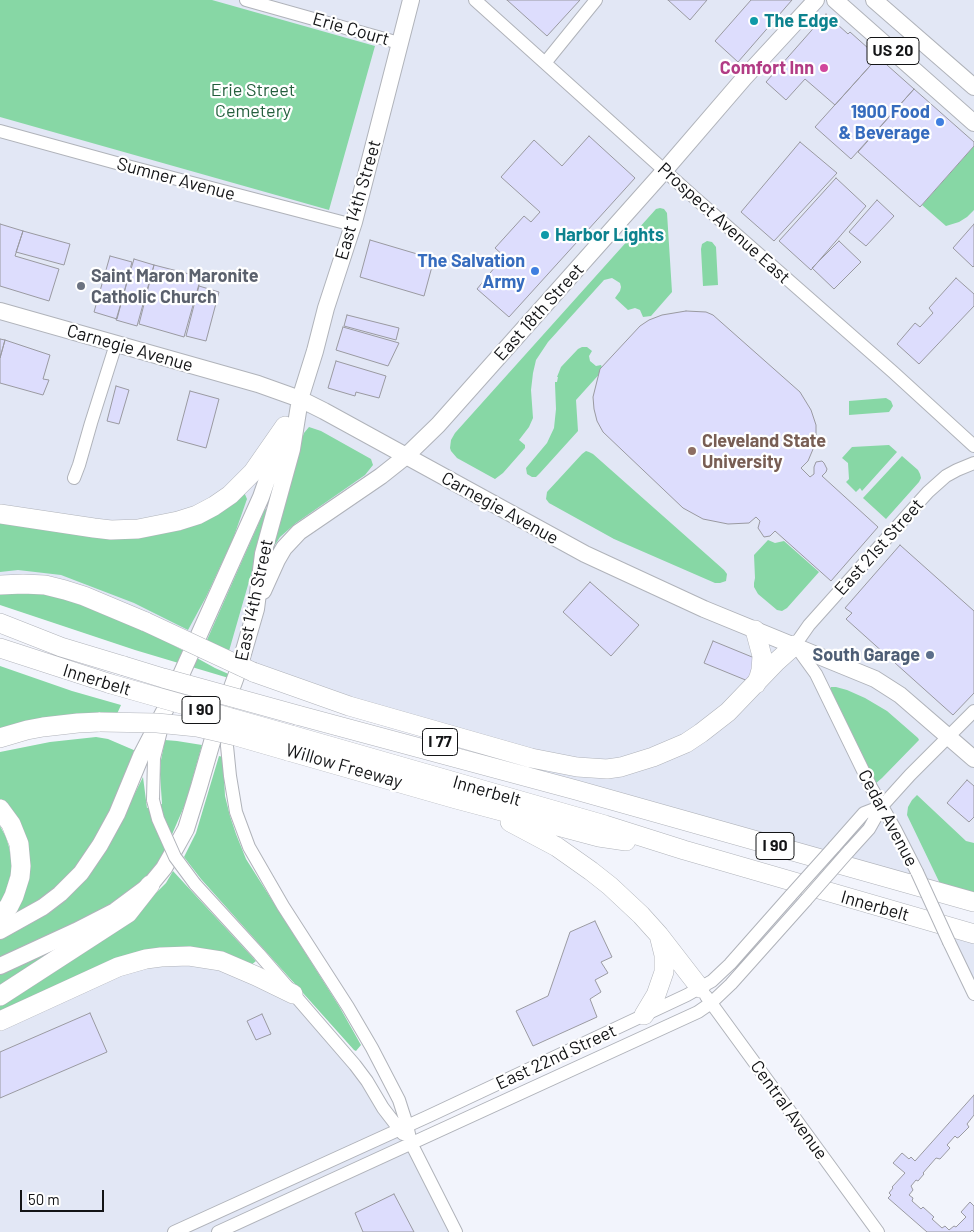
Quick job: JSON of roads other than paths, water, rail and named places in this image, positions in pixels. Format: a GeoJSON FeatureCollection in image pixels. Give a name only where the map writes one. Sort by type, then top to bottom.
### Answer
{"type":"FeatureCollection","features":[{"type":"Feature","properties":{"kind":"highway"},"geometry":{"type":"LineString","coordinates":[[0,514],[111,530],[138,529],[178,521],[197,515],[230,495],[253,472],[285,426]]}},
{"type":"Feature","properties":{"kind":"highway"},"geometry":{"type":"LineString","coordinates":[[0,585],[45,585],[65,590],[146,622],[246,672],[302,693],[531,758],[577,767],[607,769],[621,767],[637,763],[686,743],[728,712],[795,645]]}},
{"type":"Feature","properties":{"kind":"highway","name":"Innerbelt"},"geometry":{"type":"LineString","coordinates":[[7,626],[60,647],[163,678],[576,790],[974,902]]}},
{"type":"Feature","properties":{"kind":"highway"},"geometry":{"type":"LineString","coordinates":[[755,630],[762,656],[761,670],[756,684]]}},
{"type":"Feature","properties":{"kind":"highway","name":"Innerbelt"},"geometry":{"type":"LineString","coordinates":[[0,648],[289,743],[605,825],[974,938]]}},
{"type":"Feature","properties":{"kind":"highway","name":"I 77"},"geometry":{"type":"LineString","coordinates":[[302,693],[363,720],[496,758],[576,790]]}},
{"type":"Feature","properties":{"kind":"highway","name":"Willow Freeway"},"geometry":{"type":"LineString","coordinates":[[0,738],[27,730],[78,723],[157,723],[197,727],[236,736],[289,743],[456,799],[599,837],[684,850]]}},
{"type":"Feature","properties":{"kind":"highway"},"geometry":{"type":"LineString","coordinates":[[456,799],[520,826],[540,837],[575,859],[615,890],[659,935],[706,995]]}},
{"type":"Feature","properties":{"kind":"highway"},"geometry":{"type":"LineString","coordinates":[[0,809],[16,834],[21,866],[20,877],[14,896],[0,917]]}},
{"type":"Feature","properties":{"kind":"highway"},"geometry":{"type":"LineString","coordinates":[[0,996],[128,913],[150,884]]}},
{"type":"Feature","properties":{"kind":"highway"},"geometry":{"type":"LineString","coordinates":[[644,1015],[653,1001],[664,972],[664,955],[659,935]]}},
{"type":"Feature","properties":{"kind":"highway"},"geometry":{"type":"LineString","coordinates":[[0,1021],[118,967],[160,956],[189,956],[221,961],[293,994]]}},
{"type":"Feature","properties":{"kind":"main road","name":"East 14th Street"},"geometry":{"type":"LineString","coordinates":[[0,966],[97,921],[115,910],[150,884],[164,868],[186,829],[212,742],[246,672],[262,554],[292,448],[300,399],[326,308],[353,225],[411,0]]}},
{"type":"Feature","properties":{"kind":"main road","name":"East 18th Street"},"geometry":{"type":"LineString","coordinates":[[256,609],[284,548],[310,524],[381,476],[405,457],[438,425],[665,170],[745,77],[816,0]]}},
{"type":"Feature","properties":{"kind":"main road","name":"US 20"},"geometry":{"type":"LineString","coordinates":[[835,0],[974,123]]}},
{"type":"Feature","properties":{"kind":"main road","name":"US 20"},"geometry":{"type":"LineString","coordinates":[[874,0],[974,88]]}},
{"type":"Feature","properties":{"kind":"main road","name":"Carnegie Avenue"},"geometry":{"type":"LineString","coordinates":[[0,312],[258,384],[300,399],[585,554],[704,609],[795,645],[888,686],[974,759]]}},
{"type":"Feature","properties":{"kind":"main road","name":"East 14th Street"},"geometry":{"type":"LineString","coordinates":[[0,931],[24,919],[60,894],[81,873],[100,845],[141,756],[167,706],[261,497],[285,426],[300,399]]}},
{"type":"Feature","properties":{"kind":"street","name":"Erie Court"},"geometry":{"type":"LineString","coordinates":[[246,0],[399,43]]}},
{"type":"Feature","properties":{"kind":"street","name":"Prospect Avenue East"},"geometry":{"type":"LineString","coordinates":[[475,0],[974,446]]}},
{"type":"Feature","properties":{"kind":"street"},"geometry":{"type":"LineString","coordinates":[[545,63],[596,0]]}},
{"type":"Feature","properties":{"kind":"street","name":"Sumner Avenue"},"geometry":{"type":"LineString","coordinates":[[0,131],[353,225]]}},
{"type":"Feature","properties":{"kind":"street"},"geometry":{"type":"LineString","coordinates":[[74,478],[116,344]]}},
{"type":"Feature","properties":{"kind":"street","name":"East 21st Street"},"geometry":{"type":"LineString","coordinates":[[795,645],[808,625],[928,492],[946,476],[974,463]]}},
{"type":"Feature","properties":{"kind":"street","name":"Cedar Avenue"},"geometry":{"type":"LineString","coordinates":[[795,645],[816,674],[870,786],[896,829],[917,872],[960,935],[974,994]]}},
{"type":"Feature","properties":{"kind":"street"},"geometry":{"type":"LineString","coordinates":[[246,672],[228,720],[227,746],[236,812],[248,846],[283,906],[372,1048],[399,1100],[403,1127],[456,1232]]}},
{"type":"Feature","properties":{"kind":"street"},"geometry":{"type":"LineString","coordinates":[[167,706],[154,758],[153,800],[158,819],[175,857],[195,884],[259,954],[355,1065],[383,1108],[403,1127]]}},
{"type":"Feature","properties":{"kind":"street","name":"East 22nd Street"},"geometry":{"type":"LineString","coordinates":[[174,1232],[687,995],[706,995],[731,984],[869,829],[882,806],[974,711]]}},
{"type":"Feature","properties":{"kind":"street","name":"East 22nd Street"},"geometry":{"type":"LineString","coordinates":[[218,1232],[690,1016],[706,995],[712,980],[730,964],[864,813],[882,806]]}},
{"type":"Feature","properties":{"kind":"street","name":"Central Avenue"},"geometry":{"type":"LineString","coordinates":[[706,995],[878,1232]]}},
{"type":"Feature","properties":{"kind":"place","name":"The Edge"},"geometry":{"type":"Point","coordinates":[754,21]}},
{"type":"Feature","properties":{"kind":"place","name":"Comfort Inn"},"geometry":{"type":"Point","coordinates":[824,68]}},
{"type":"Feature","properties":{"kind":"place","name":"1900 Food & Beverage"},"geometry":{"type":"Point","coordinates":[940,122]}},
{"type":"Feature","properties":{"kind":"place","name":"Harbor Lights"},"geometry":{"type":"Point","coordinates":[545,235]}},
{"type":"Feature","properties":{"kind":"place","name":"The Salvation Army"},"geometry":{"type":"Point","coordinates":[535,271]}},
{"type":"Feature","properties":{"kind":"place","name":"Saint Maron Maronite Catholic Church"},"geometry":{"type":"Point","coordinates":[81,286]}},
{"type":"Feature","properties":{"kind":"place","name":"Cleveland State University"},"geometry":{"type":"Point","coordinates":[692,451]}},
{"type":"Feature","properties":{"kind":"place","name":"South Garage"},"geometry":{"type":"Point","coordinates":[930,655]}},
{"type":"Feature","properties":{"kind":"park label","name":"Erie Street Cemetery"},"geometry":{"type":"Point","coordinates":[253,100]}}]}
